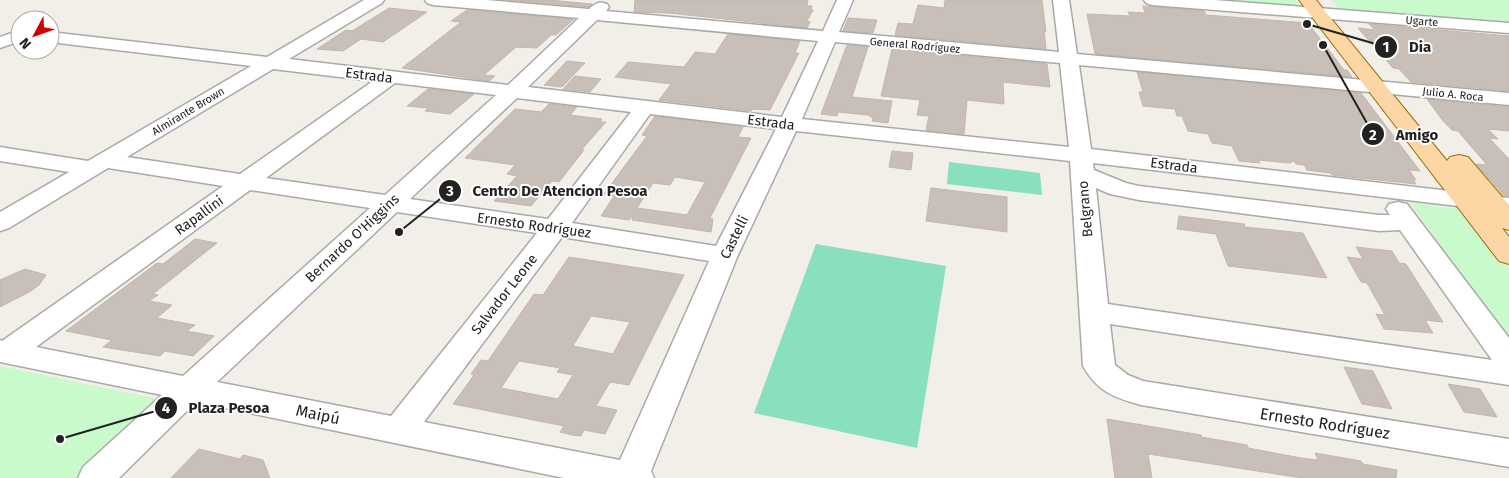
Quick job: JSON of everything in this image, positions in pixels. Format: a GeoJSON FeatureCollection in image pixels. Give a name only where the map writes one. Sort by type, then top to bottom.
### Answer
{"type":"FeatureCollection","features":[{"type":"Feature","properties":{"kind":"main road"},"geometry":{"type":"LineString","coordinates":[[1321,7],[1387,88],[1464,199],[1509,255]]}},
{"type":"Feature","properties":{"kind":"main road"},"geometry":{"type":"LineString","coordinates":[[1387,88],[1501,204],[1509,222]]}},
{"type":"Feature","properties":{"kind":"street","name":"Almirante Brown"},"geometry":{"type":"LineString","coordinates":[[0,223],[376,0]]}},
{"type":"Feature","properties":{"kind":"street","name":"General Rodríguez"},"geometry":{"type":"LineString","coordinates":[[433,0],[601,7],[828,37],[1387,88]]}},
{"type":"Feature","properties":{"kind":"street","name":"Castelli"},"geometry":{"type":"LineString","coordinates":[[632,478],[725,255],[789,124],[845,0]]}},
{"type":"Feature","properties":{"kind":"street","name":"Belgrano"},"geometry":{"type":"LineString","coordinates":[[1061,0],[1070,59],[1081,164],[1099,366],[1104,375],[1117,385],[1141,393]]}},
{"type":"Feature","properties":{"kind":"street","name":"Ugarte"},"geometry":{"type":"LineString","coordinates":[[1152,0],[1321,7],[1509,28]]}},
{"type":"Feature","properties":{"kind":"street","name":"Bernardo O'Higgins"},"geometry":{"type":"LineString","coordinates":[[96,478],[190,388],[512,92],[601,7]]}},
{"type":"Feature","properties":{"kind":"street","name":"Estrada"},"geometry":{"type":"LineString","coordinates":[[60,38],[789,124],[1081,164],[1385,190],[1501,204]]}},
{"type":"Feature","properties":{"kind":"street","name":"Rapallini"},"geometry":{"type":"LineString","coordinates":[[4,352],[390,78]]}},
{"type":"Feature","properties":{"kind":"street","name":"Julio A. Roca"},"geometry":{"type":"LineString","coordinates":[[1387,88],[1509,99]]}},
{"type":"Feature","properties":{"kind":"street","name":"Salvador Leone"},"geometry":{"type":"LineString","coordinates":[[398,431],[556,227],[645,107]]}},
{"type":"Feature","properties":{"kind":"street","name":"Ernesto Rodríguez"},"geometry":{"type":"LineString","coordinates":[[0,154],[244,183],[556,227],[725,255]]}},
{"type":"Feature","properties":{"kind":"street"},"geometry":{"type":"LineString","coordinates":[[1081,164],[1119,189],[1139,193],[1379,223],[1408,222]]}},
{"type":"Feature","properties":{"kind":"street"},"geometry":{"type":"LineString","coordinates":[[1385,190],[1509,361]]}},
{"type":"Feature","properties":{"kind":"street"},"geometry":{"type":"LineString","coordinates":[[1094,312],[1509,374]]}},
{"type":"Feature","properties":{"kind":"street","name":"Maipú"},"geometry":{"type":"LineString","coordinates":[[4,352],[632,478]]}},
{"type":"Feature","properties":{"kind":"street","name":"Ernesto Rodríguez"},"geometry":{"type":"LineString","coordinates":[[1141,393],[1509,454]]}},
{"type":"Feature","properties":{"kind":"green space"},"geometry":{"type":"Polygon","coordinates":[[[1160,0],[1296,0],[1305,11],[1160,0]]]}},
{"type":"Feature","properties":{"kind":"green space"},"geometry":{"type":"Polygon","coordinates":[[[1331,0],[1509,0],[1509,25],[1342,12],[1331,0]]]}},
{"type":"Feature","properties":{"kind":"green space"},"geometry":{"type":"Polygon","coordinates":[[[949,162],[1040,173],[1042,195],[947,184],[949,162]]]}},
{"type":"Feature","properties":{"kind":"green space"},"geometry":{"type":"Polygon","coordinates":[[[1410,202],[1465,210],[1509,266],[1509,344],[1410,202]]]}},
{"type":"Feature","properties":{"kind":"green space"},"geometry":{"type":"Polygon","coordinates":[[[816,244],[946,266],[917,448],[754,413],[816,244]]]}},
{"type":"Feature","properties":{"kind":"green space"},"geometry":{"type":"Polygon","coordinates":[[[0,366],[163,400],[78,478],[0,478],[0,366]]]}},
{"type":"Feature","properties":{"kind":"building"},"geometry":{"type":"Polygon","coordinates":[[[508,0],[549,0],[592,4],[588,7],[508,0]]]}},
{"type":"Feature","properties":{"kind":"building"},"geometry":{"type":"Polygon","coordinates":[[[635,0],[808,0],[807,6],[812,6],[811,10],[813,10],[807,21],[810,22],[807,28],[669,13],[634,12],[635,0]]]}},
{"type":"Feature","properties":{"kind":"building"},"geometry":{"type":"Polygon","coordinates":[[[945,0],[1042,0],[1046,49],[895,35],[898,23],[913,24],[918,5],[944,8],[945,0]]]}},
{"type":"Feature","properties":{"kind":"building"},"geometry":{"type":"Polygon","coordinates":[[[1143,6],[1204,11],[1206,15],[1308,23],[1344,70],[1347,70],[1352,77],[1095,54],[1087,14],[1130,16],[1128,12],[1145,13],[1143,6]]]}},
{"type":"Feature","properties":{"kind":"building"},"geometry":{"type":"Polygon","coordinates":[[[389,8],[427,12],[383,42],[361,39],[343,51],[317,49],[346,30],[352,31],[389,8]]]}},
{"type":"Feature","properties":{"kind":"building"},"geometry":{"type":"Polygon","coordinates":[[[467,10],[574,19],[556,35],[551,35],[537,48],[516,47],[484,75],[495,76],[489,81],[402,68],[461,22],[451,21],[467,10]]]}},
{"type":"Feature","properties":{"kind":"building"},"geometry":{"type":"Polygon","coordinates":[[[848,18],[877,20],[873,33],[843,31],[848,18]]]}},
{"type":"Feature","properties":{"kind":"building"},"geometry":{"type":"Polygon","coordinates":[[[1369,24],[1509,36],[1509,91],[1411,82],[1399,69],[1393,68],[1358,28],[1375,30],[1369,24]]]}},
{"type":"Feature","properties":{"kind":"building"},"geometry":{"type":"Polygon","coordinates":[[[728,34],[800,41],[795,53],[799,53],[770,110],[753,109],[751,111],[659,100],[671,84],[615,77],[628,62],[684,67],[695,52],[715,54],[728,34]]]}},
{"type":"Feature","properties":{"kind":"building"},"geometry":{"type":"Polygon","coordinates":[[[847,45],[868,47],[852,97],[892,101],[888,123],[872,121],[873,118],[868,115],[838,112],[837,116],[821,114],[847,45]]]}},
{"type":"Feature","properties":{"kind":"building"},"geometry":{"type":"Polygon","coordinates":[[[892,49],[1047,64],[1050,87],[1003,82],[1004,104],[967,100],[964,134],[926,130],[929,116],[917,115],[920,100],[881,96],[892,49]]]}},
{"type":"Feature","properties":{"kind":"building"},"geometry":{"type":"Polygon","coordinates":[[[567,61],[585,63],[562,87],[544,85],[567,61]]]}},
{"type":"Feature","properties":{"kind":"building"},"geometry":{"type":"Polygon","coordinates":[[[1137,72],[1361,93],[1420,171],[1409,170],[1416,180],[1413,180],[1416,184],[1332,175],[1330,173],[1307,170],[1304,165],[1296,164],[1294,161],[1289,163],[1258,160],[1260,163],[1239,161],[1232,146],[1212,143],[1208,134],[1188,131],[1182,116],[1177,116],[1175,109],[1143,106],[1139,92],[1143,92],[1137,72]]]}},
{"type":"Feature","properties":{"kind":"building"},"geometry":{"type":"Polygon","coordinates":[[[575,76],[601,79],[590,92],[563,89],[575,76]]]}},
{"type":"Feature","properties":{"kind":"building"},"geometry":{"type":"Polygon","coordinates":[[[428,89],[474,94],[450,114],[425,111],[428,108],[407,106],[428,89]]]}},
{"type":"Feature","properties":{"kind":"building"},"geometry":{"type":"Polygon","coordinates":[[[1427,99],[1509,107],[1509,131],[1488,129],[1498,139],[1489,138],[1509,159],[1509,196],[1503,195],[1476,164],[1487,165],[1458,131],[1452,130],[1443,121],[1427,99]]]}},
{"type":"Feature","properties":{"kind":"building"},"geometry":{"type":"Polygon","coordinates":[[[549,104],[577,107],[570,115],[602,119],[600,122],[606,122],[582,149],[584,150],[559,182],[552,181],[531,206],[494,201],[517,176],[507,174],[515,165],[465,158],[515,109],[541,112],[549,104]]]}},
{"type":"Feature","properties":{"kind":"building"},"geometry":{"type":"Polygon","coordinates":[[[655,116],[743,127],[738,137],[751,138],[710,218],[713,219],[711,232],[632,220],[633,215],[629,220],[601,216],[614,196],[604,194],[647,136],[642,135],[655,116]],[[675,177],[670,185],[653,183],[637,208],[687,215],[705,182],[675,177]]]}},
{"type":"Feature","properties":{"kind":"building"},"geometry":{"type":"Polygon","coordinates":[[[892,151],[913,153],[911,170],[889,167],[892,151]]]}},
{"type":"Feature","properties":{"kind":"building"},"geometry":{"type":"Polygon","coordinates":[[[931,188],[1007,197],[1007,232],[926,221],[931,188]]]}},
{"type":"Feature","properties":{"kind":"building"},"geometry":{"type":"Polygon","coordinates":[[[1179,216],[1244,224],[1245,227],[1303,233],[1327,278],[1228,266],[1216,234],[1177,229],[1179,216]]]}},
{"type":"Feature","properties":{"kind":"building"},"geometry":{"type":"Polygon","coordinates":[[[195,239],[217,243],[153,294],[158,295],[149,301],[172,305],[157,318],[195,325],[187,331],[214,336],[193,356],[165,351],[160,356],[103,347],[112,340],[66,331],[157,263],[163,264],[195,239]]]}},
{"type":"Feature","properties":{"kind":"building"},"geometry":{"type":"Polygon","coordinates":[[[1356,247],[1392,251],[1399,263],[1406,264],[1443,322],[1425,320],[1433,333],[1384,329],[1376,314],[1385,315],[1367,283],[1361,282],[1347,257],[1363,259],[1356,247]]]}},
{"type":"Feature","properties":{"kind":"building"},"geometry":{"type":"Polygon","coordinates":[[[569,257],[684,275],[629,385],[610,382],[596,406],[617,410],[605,434],[584,430],[581,436],[572,435],[560,432],[564,426],[453,404],[474,375],[471,374],[481,360],[488,361],[534,294],[543,295],[569,257]],[[591,316],[573,346],[613,354],[630,322],[591,316]],[[519,361],[501,388],[558,399],[573,375],[557,372],[560,368],[519,361]]]}},
{"type":"Feature","properties":{"kind":"building"},"geometry":{"type":"Polygon","coordinates":[[[25,269],[46,275],[39,285],[31,291],[0,307],[0,280],[25,269]]]}},
{"type":"Feature","properties":{"kind":"building"},"geometry":{"type":"Polygon","coordinates":[[[1344,367],[1373,371],[1392,409],[1362,404],[1344,367]]]}},
{"type":"Feature","properties":{"kind":"building"},"geometry":{"type":"Polygon","coordinates":[[[1448,384],[1480,389],[1497,417],[1464,412],[1448,384]]]}},
{"type":"Feature","properties":{"kind":"building"},"geometry":{"type":"Polygon","coordinates":[[[1107,419],[1201,435],[1201,437],[1247,445],[1248,448],[1301,458],[1318,460],[1315,453],[1361,461],[1363,464],[1397,470],[1396,478],[1302,478],[1148,454],[1152,478],[1115,478],[1107,419]]]}},
{"type":"Feature","properties":{"kind":"building"},"geometry":{"type":"Polygon","coordinates":[[[199,449],[240,459],[243,455],[263,460],[270,478],[171,478],[199,449]]]}},
{"type":"Feature","properties":{"kind":"place","name":"Dia"},"geometry":{"type":"Point","coordinates":[1307,24]}},
{"type":"Feature","properties":{"kind":"place","name":"Amigo"},"geometry":{"type":"Point","coordinates":[1323,45]}},
{"type":"Feature","properties":{"kind":"place","name":"Centro De Atencion Pesoa"},"geometry":{"type":"Point","coordinates":[399,232]}},
{"type":"Feature","properties":{"kind":"place","name":"Plaza Pesoa"},"geometry":{"type":"Point","coordinates":[60,439]}}]}
